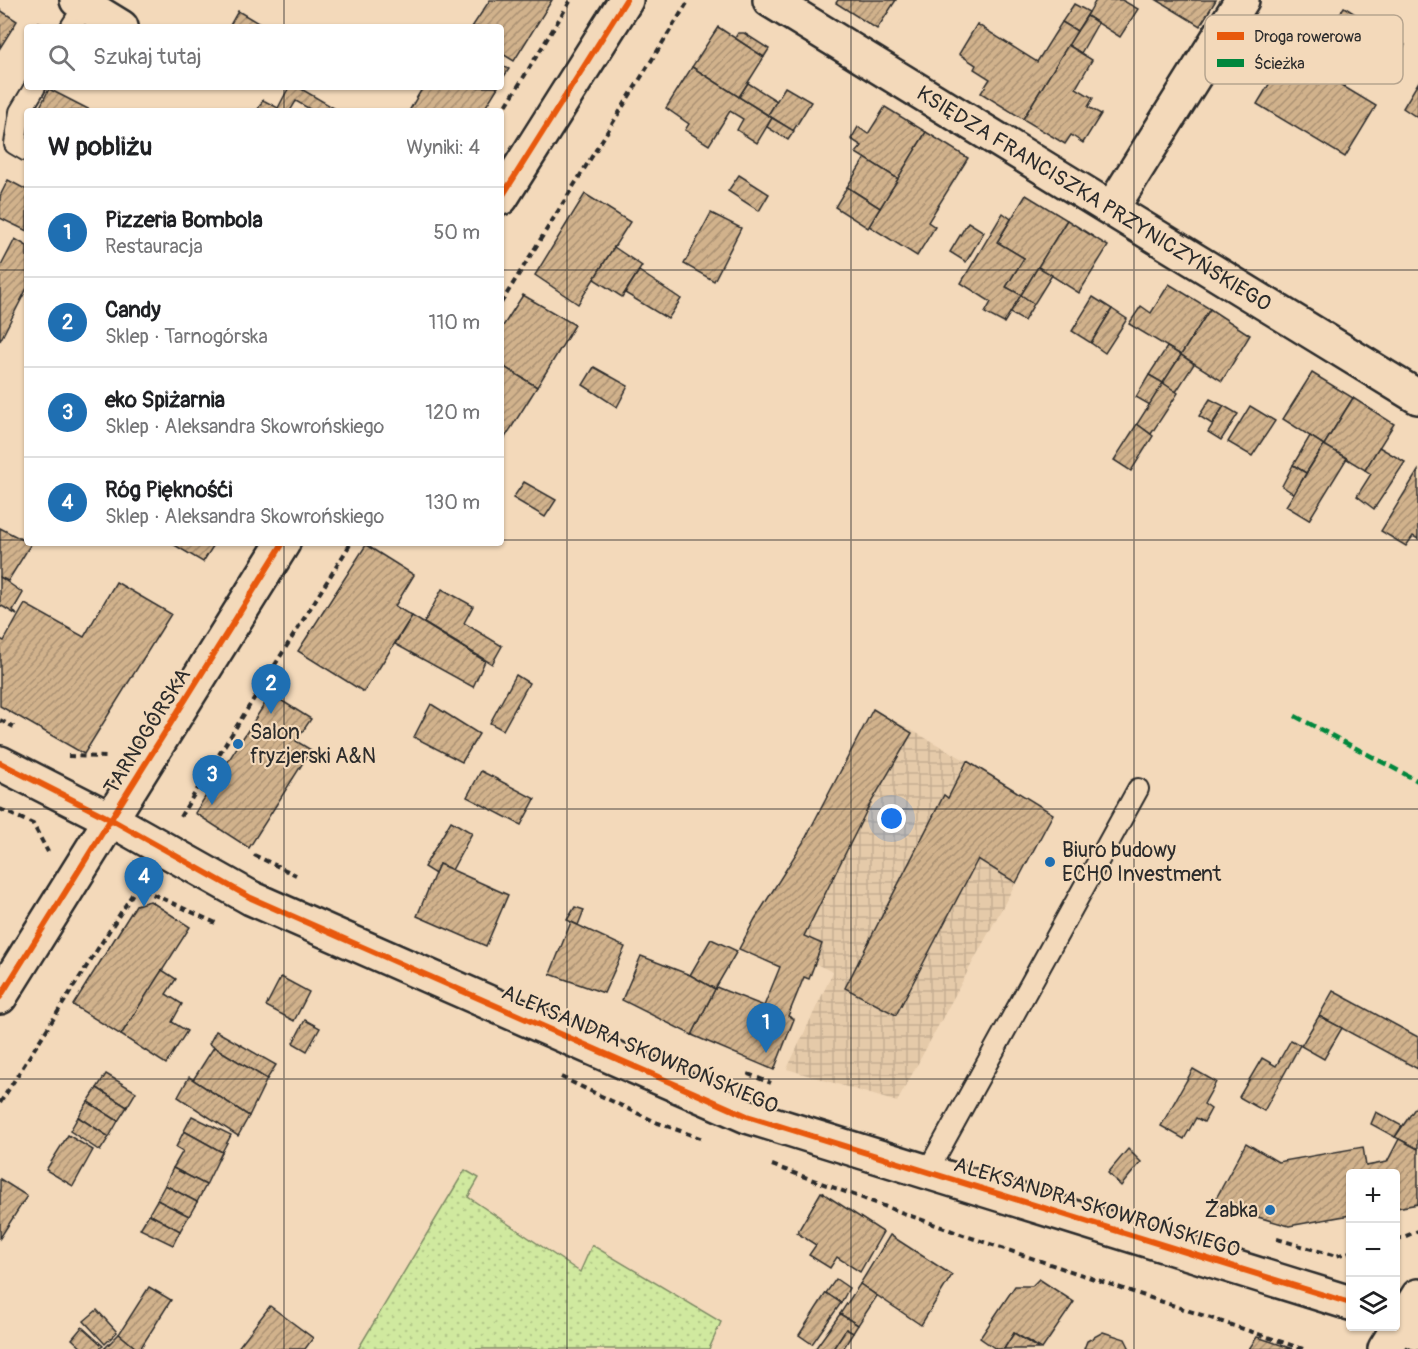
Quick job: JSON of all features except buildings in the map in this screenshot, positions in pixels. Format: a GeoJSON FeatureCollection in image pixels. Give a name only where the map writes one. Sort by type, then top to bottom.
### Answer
{"type":"FeatureCollection","features":[{"type":"Feature","properties":{"kind":"street"},"geometry":{"type":"LineString","coordinates":[[504,193],[626,0]]}},
{"type":"Feature","properties":{"kind":"street","name":"KSIĘDZA FRANCISZKA PRZYNICZYŃSKIEGO"},"geometry":{"type":"LineString","coordinates":[[770,0],[1418,397]]}},
{"type":"Feature","properties":{"kind":"street"},"geometry":{"type":"LineString","coordinates":[[1233,15],[1242,0]]}},
{"type":"Feature","properties":{"kind":"street"},"geometry":{"type":"LineString","coordinates":[[78,11],[113,24]]}},
{"type":"Feature","properties":{"kind":"street"},"geometry":{"type":"LineString","coordinates":[[1112,208],[1205,59]]}},
{"type":"Feature","properties":{"kind":"street","name":"TARNOGÓRSKA"},"geometry":{"type":"LineString","coordinates":[[0,997],[281,546]]}},
{"type":"Feature","properties":{"kind":"street","name":"ALEKSANDRA SKOWROŃSKIEGO"},"geometry":{"type":"LineString","coordinates":[[0,763],[112,820],[251,898],[747,1116],[1346,1302]]}},
{"type":"Feature","properties":{"kind":"street"},"geometry":{"type":"LineString","coordinates":[[1385,1349],[1409,1318]]}},
{"type":"Feature","properties":{"kind":"lane"},"geometry":{"type":"LineString","coordinates":[[24,149],[15,144],[20,112],[33,90]]}},
{"type":"Feature","properties":{"kind":"lane"},"geometry":{"type":"LineString","coordinates":[[927,1172],[1138,789]]}},
{"type":"Feature","properties":{"kind":"path"},"geometry":{"type":"LineString","coordinates":[[504,109],[571,0]]}},
{"type":"Feature","properties":{"kind":"path"},"geometry":{"type":"LineString","coordinates":[[504,298],[689,0]]}},
{"type":"Feature","properties":{"kind":"path"},"geometry":{"type":"LineString","coordinates":[[179,819],[349,546]]}},
{"type":"Feature","properties":{"kind":"path"},"geometry":{"type":"LineString","coordinates":[[0,720],[19,730]]}},
{"type":"Feature","properties":{"kind":"path"},"geometry":{"type":"LineString","coordinates":[[58,750],[68,756],[108,757]]}},
{"type":"Feature","properties":{"kind":"path"},"geometry":{"type":"LineString","coordinates":[[0,809],[33,824]]}},
{"type":"Feature","properties":{"kind":"path"},"geometry":{"type":"LineString","coordinates":[[243,850],[297,875]]}},
{"type":"Feature","properties":{"kind":"path"},"geometry":{"type":"LineString","coordinates":[[0,1103],[137,887]]}},
{"type":"Feature","properties":{"kind":"path"},"geometry":{"type":"LineString","coordinates":[[737,1070],[781,1086]]}},
{"type":"Feature","properties":{"kind":"path"},"geometry":{"type":"LineString","coordinates":[[1400,1239],[1418,1232]]}},
{"type":"Feature","properties":{"kind":"path"},"geometry":{"type":"LineString","coordinates":[[1269,1237],[1336,1256],[1346,1253]]}},
{"type":"Feature","properties":{"kind":"shaded area"},"geometry":{"type":"Polygon","coordinates":[[[873,709],[967,761],[1053,814],[897,1102],[787,1069],[833,972],[754,935],[873,709]]]}},
{"type":"Feature","properties":{"kind":"green space"},"geometry":{"type":"Polygon","coordinates":[[[465,1170],[479,1178],[468,1197],[580,1272],[592,1245],[721,1322],[709,1349],[358,1349],[465,1170]]]}},
{"type":"Feature","properties":{"kind":"marked path"},"geometry":{"type":"LineString","coordinates":[[1295,716],[1418,781]]}},
{"type":"Feature","properties":{"kind":"cycle path"},"geometry":{"type":"LineString","coordinates":[[504,193],[626,0]]}},
{"type":"Feature","properties":{"kind":"cycle path"},"geometry":{"type":"LineString","coordinates":[[0,997],[281,546]]}},
{"type":"Feature","properties":{"kind":"cycle path"},"geometry":{"type":"LineString","coordinates":[[0,763],[112,820],[251,898],[747,1116],[1346,1302]]}},
{"type":"Feature","properties":{"kind":"place","name":"Candy"},"geometry":{"type":"Point","coordinates":[271,714]}},
{"type":"Feature","properties":{"kind":"place","name":"Salon fryzjerski A&N"},"geometry":{"type":"Point","coordinates":[238,744]}},
{"type":"Feature","properties":{"kind":"place","name":"eko Spiżarnia"},"geometry":{"type":"Point","coordinates":[212,805]}},
{"type":"Feature","properties":{"kind":"place","name":"Biuro budowy ECHO Investment"},"geometry":{"type":"Point","coordinates":[1050,862]}},
{"type":"Feature","properties":{"kind":"place","name":"Róg Pięknośći"},"geometry":{"type":"Point","coordinates":[144,907]}},
{"type":"Feature","properties":{"kind":"place","name":"Pizzeria Bombola"},"geometry":{"type":"Point","coordinates":[766,1053]}},
{"type":"Feature","properties":{"kind":"place","name":"Żabka"},"geometry":{"type":"Point","coordinates":[1270,1210]}}]}
